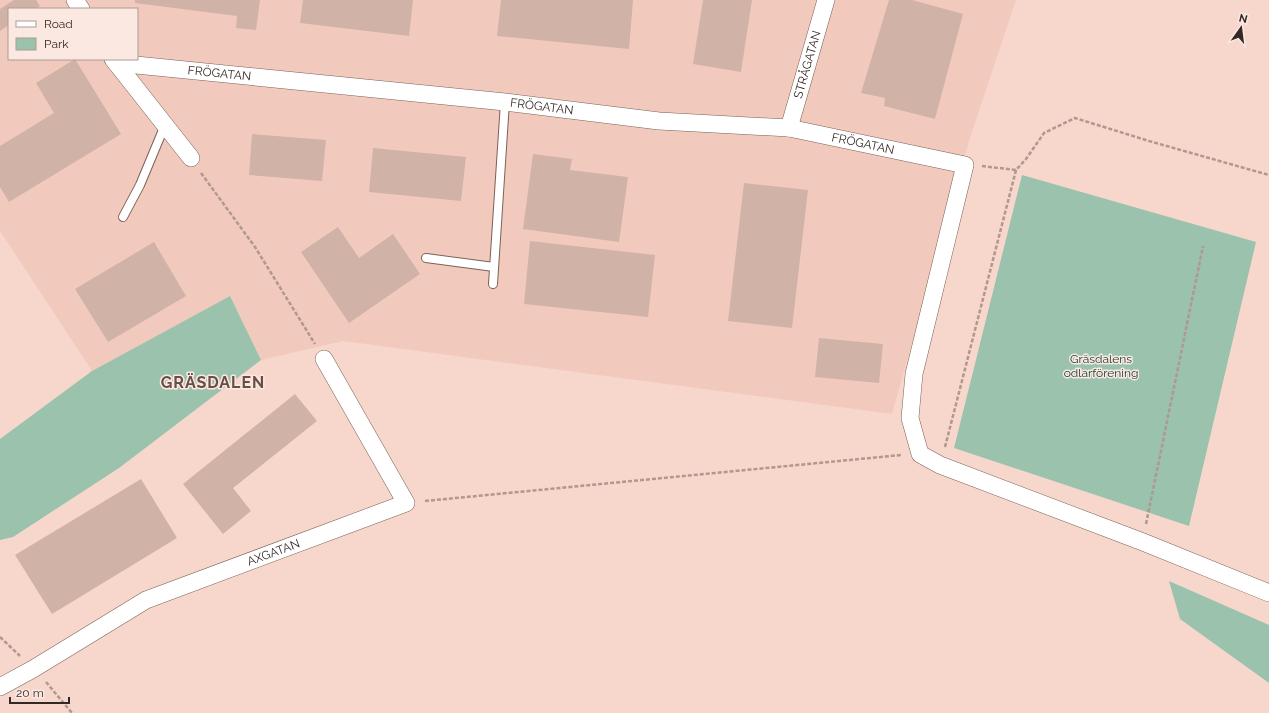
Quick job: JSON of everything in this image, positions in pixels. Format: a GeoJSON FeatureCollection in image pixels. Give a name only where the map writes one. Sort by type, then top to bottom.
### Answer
{"type":"FeatureCollection","features":[{"type":"Feature","properties":{"kind":"street","name":"STRÅGATAN"},"geometry":{"type":"LineString","coordinates":[[789,128],[826,0]]}},
{"type":"Feature","properties":{"kind":"street","name":"FRÖGATAN"},"geometry":{"type":"LineString","coordinates":[[114,61],[505,102],[660,121],[789,128],[965,165]]}},
{"type":"Feature","properties":{"kind":"street","name":"FRÖGATAN"},"geometry":{"type":"LineString","coordinates":[[114,61],[190,158]]}},
{"type":"Feature","properties":{"kind":"street"},"geometry":{"type":"LineString","coordinates":[[965,165],[914,374],[910,418],[920,454],[940,465],[1142,542],[1269,593]]}},
{"type":"Feature","properties":{"kind":"street"},"geometry":{"type":"LineString","coordinates":[[324,359],[406,503]]}},
{"type":"Feature","properties":{"kind":"street","name":"AXGATAN"},"geometry":{"type":"LineString","coordinates":[[0,687],[33,669],[146,600],[406,503]]}},
{"type":"Feature","properties":{"kind":"lane"},"geometry":{"type":"LineString","coordinates":[[493,284],[505,102]]}},
{"type":"Feature","properties":{"kind":"lane"},"geometry":{"type":"LineString","coordinates":[[123,217],[140,185],[165,125]]}},
{"type":"Feature","properties":{"kind":"lane"},"geometry":{"type":"LineString","coordinates":[[426,258],[494,267]]}},
{"type":"Feature","properties":{"kind":"path"},"geometry":{"type":"LineString","coordinates":[[940,465],[1016,170],[1026,160],[1044,132],[1075,118],[1149,141],[1269,175]]}},
{"type":"Feature","properties":{"kind":"path"},"geometry":{"type":"LineString","coordinates":[[190,158],[255,247],[324,359]]}},
{"type":"Feature","properties":{"kind":"path"},"geometry":{"type":"LineString","coordinates":[[965,165],[1016,170]]}},
{"type":"Feature","properties":{"kind":"path"},"geometry":{"type":"LineString","coordinates":[[1142,542],[1203,246]]}},
{"type":"Feature","properties":{"kind":"path"},"geometry":{"type":"LineString","coordinates":[[406,503],[920,454]]}},
{"type":"Feature","properties":{"kind":"path"},"geometry":{"type":"LineString","coordinates":[[0,637],[33,669],[72,713]]}},
{"type":"Feature","properties":{"kind":"shaded area"},"geometry":{"type":"Polygon","coordinates":[[[0,0],[1016,0],[969,141],[892,414],[343,341],[261,360],[230,296],[92,371],[0,231],[0,0]]]}},
{"type":"Feature","properties":{"kind":"green space","name":"Gräsdalens odlarförening"},"geometry":{"type":"Polygon","coordinates":[[[1022,175],[1256,242],[1189,526],[954,448],[1022,175]]]}},
{"type":"Feature","properties":{"kind":"green space"},"geometry":{"type":"Polygon","coordinates":[[[230,296],[261,360],[119,468],[13,537],[0,540],[0,439],[92,371],[230,296]]]}},
{"type":"Feature","properties":{"kind":"green space"},"geometry":{"type":"Polygon","coordinates":[[[1169,581],[1269,625],[1269,683],[1180,619],[1169,581]]]}},
{"type":"Feature","properties":{"kind":"building"},"geometry":{"type":"Polygon","coordinates":[[[14,0],[36,0],[40,6],[37,8],[8,8],[8,26],[0,31],[0,9],[14,0]]]}},
{"type":"Feature","properties":{"kind":"building"},"geometry":{"type":"Polygon","coordinates":[[[135,0],[260,0],[256,30],[236,28],[237,16],[135,3],[135,0]]]}},
{"type":"Feature","properties":{"kind":"building"},"geometry":{"type":"Polygon","coordinates":[[[303,0],[413,0],[409,36],[300,23],[303,0]]]}},
{"type":"Feature","properties":{"kind":"building"},"geometry":{"type":"Polygon","coordinates":[[[501,0],[633,0],[629,49],[497,36],[501,0]]]}},
{"type":"Feature","properties":{"kind":"building"},"geometry":{"type":"Polygon","coordinates":[[[703,0],[752,0],[741,72],[693,64],[703,0]]]}},
{"type":"Feature","properties":{"kind":"building"},"geometry":{"type":"Polygon","coordinates":[[[889,0],[912,0],[963,14],[935,119],[884,106],[885,98],[861,93],[889,0]]]}},
{"type":"Feature","properties":{"kind":"building"},"geometry":{"type":"Polygon","coordinates":[[[76,60],[121,134],[9,202],[0,187],[0,146],[54,113],[36,83],[76,60]]]}},
{"type":"Feature","properties":{"kind":"building"},"geometry":{"type":"Polygon","coordinates":[[[252,134],[326,140],[322,181],[249,175],[252,134]]]}},
{"type":"Feature","properties":{"kind":"building"},"geometry":{"type":"Polygon","coordinates":[[[373,148],[466,157],[461,201],[369,192],[373,148]]]}},
{"type":"Feature","properties":{"kind":"building"},"geometry":{"type":"Polygon","coordinates":[[[533,154],[572,159],[570,170],[628,177],[619,242],[523,229],[533,154]]]}},
{"type":"Feature","properties":{"kind":"building"},"geometry":{"type":"Polygon","coordinates":[[[744,183],[808,190],[792,328],[728,321],[744,183]]]}},
{"type":"Feature","properties":{"kind":"building"},"geometry":{"type":"Polygon","coordinates":[[[338,227],[359,258],[393,234],[420,274],[349,323],[301,252],[338,227]]]}},
{"type":"Feature","properties":{"kind":"building"},"geometry":{"type":"Polygon","coordinates":[[[530,241],[655,255],[648,317],[524,304],[530,241]]]}},
{"type":"Feature","properties":{"kind":"building"},"geometry":{"type":"Polygon","coordinates":[[[154,242],[186,296],[108,342],[75,289],[154,242]]]}},
{"type":"Feature","properties":{"kind":"building"},"geometry":{"type":"Polygon","coordinates":[[[819,338],[883,344],[879,383],[815,377],[819,338]]]}},
{"type":"Feature","properties":{"kind":"building"},"geometry":{"type":"Polygon","coordinates":[[[295,394],[317,421],[233,488],[251,511],[223,534],[183,484],[295,394]]]}},
{"type":"Feature","properties":{"kind":"building"},"geometry":{"type":"Polygon","coordinates":[[[141,479],[177,538],[52,614],[15,555],[141,479]]]}},
{"type":"Feature","properties":{"kind":"district","name":"GRÄSDALEN"},"geometry":{"type":"Point","coordinates":[213,382]}}]}
